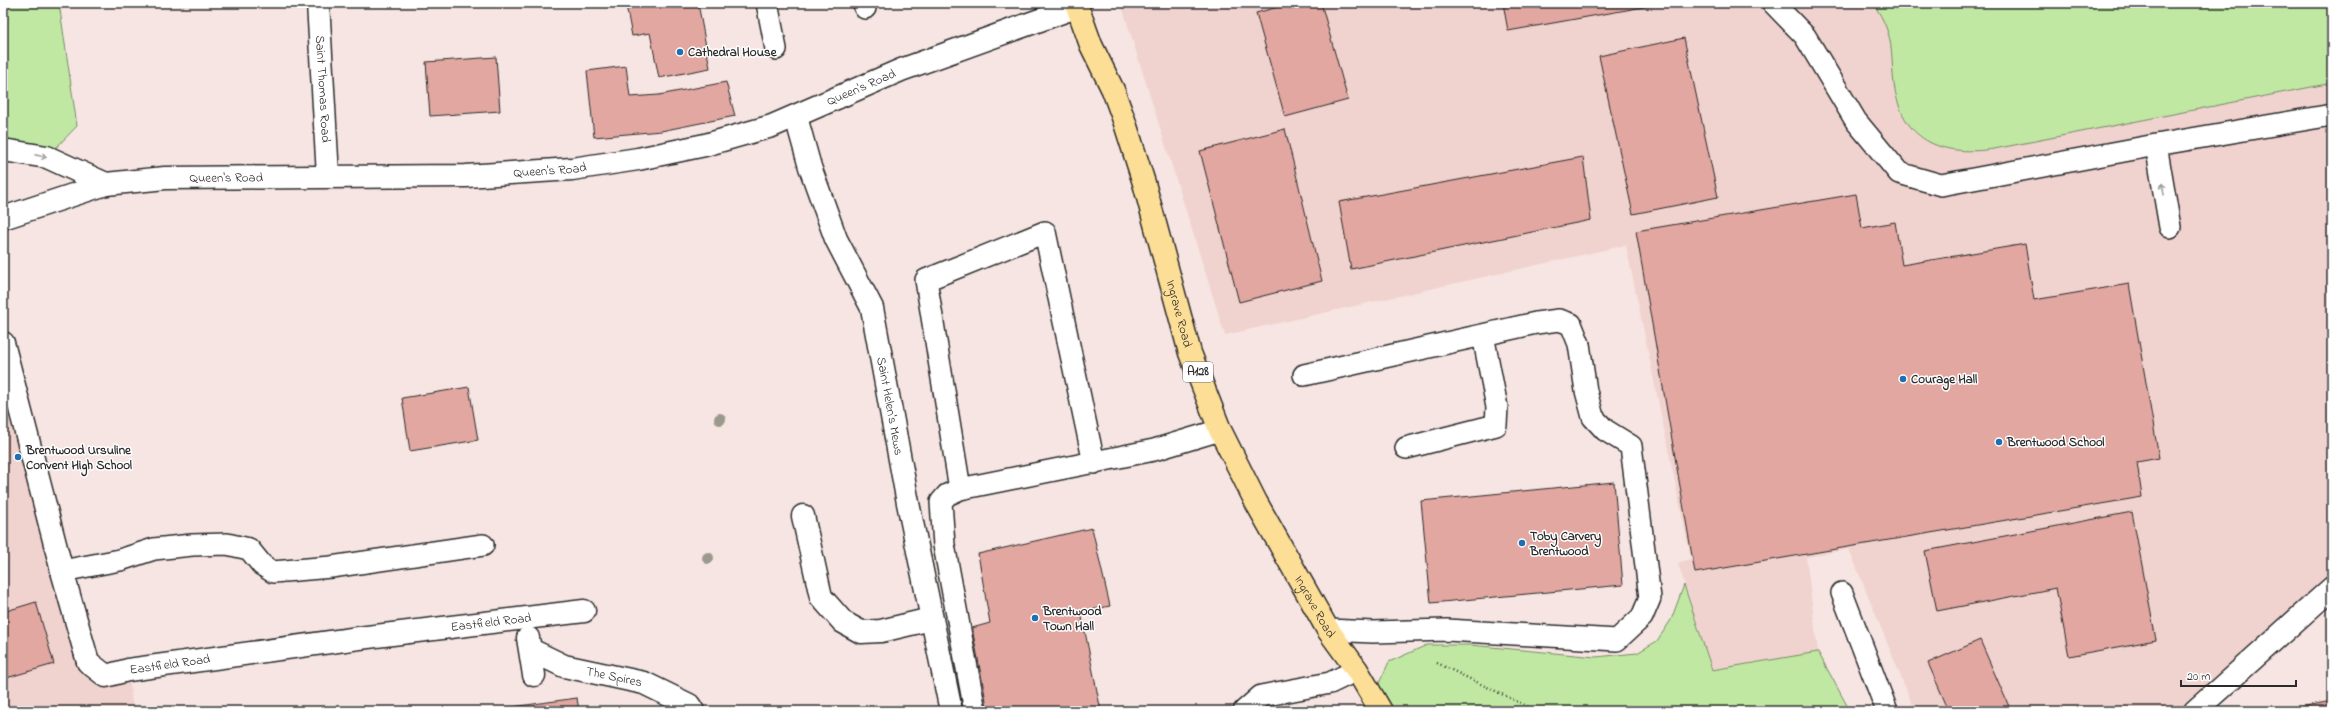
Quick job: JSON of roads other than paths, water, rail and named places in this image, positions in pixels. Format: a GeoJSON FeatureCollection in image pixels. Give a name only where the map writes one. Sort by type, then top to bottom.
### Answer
{"type":"FeatureCollection","features":[{"type":"Feature","properties":{"kind":"main road","name":"Ingrave Road"},"geometry":{"type":"LineString","coordinates":[[1076,5],[1091,45],[1114,90],[1144,183],[1190,353],[1220,430],[1256,502],[1328,630],[1357,670],[1381,711]]}},
{"type":"Feature","properties":{"kind":"street","name":"Saint Thomas Road"},"geometry":{"type":"LineString","coordinates":[[318,3],[328,176]]}},
{"type":"Feature","properties":{"kind":"street","name":"Queen's Road"},"geometry":{"type":"LineString","coordinates":[[3,218],[106,184],[165,178],[466,176],[572,169],[638,159],[741,136],[796,117],[901,70],[1076,5]]}},
{"type":"Feature","properties":{"kind":"street","name":"Saint Helen's Mews"},"geometry":{"type":"LineString","coordinates":[[796,117],[810,167],[836,239],[872,308],[931,619],[950,706]]}},
{"type":"Feature","properties":{"kind":"street"},"geometry":{"type":"LineString","coordinates":[[3,150],[47,157],[106,184]]}},
{"type":"Feature","properties":{"kind":"street","name":"Eastfield Road"},"geometry":{"type":"LineString","coordinates":[[3,343],[62,571],[88,662],[106,676],[128,670],[351,639],[522,620],[584,611]]}},
{"type":"Feature","properties":{"kind":"street"},"geometry":{"type":"LineString","coordinates":[[803,516],[821,597],[843,622],[861,632],[881,631],[931,619]]}},
{"type":"Feature","properties":{"kind":"street"},"geometry":{"type":"LineString","coordinates":[[2195,711],[2332,588]]}},
{"type":"Feature","properties":{"kind":"street"},"geometry":{"type":"LineString","coordinates":[[522,620],[531,650],[534,675]]}},
{"type":"Feature","properties":{"kind":"street","name":"The Spires"},"geometry":{"type":"LineString","coordinates":[[531,650],[564,666],[644,683],[689,705],[693,711]]}},
{"type":"Feature","properties":{"kind":"lane"},"geometry":{"type":"LineString","coordinates":[[767,3],[776,49]]}},
{"type":"Feature","properties":{"kind":"lane"},"geometry":{"type":"LineString","coordinates":[[1773,3],[1805,36],[1856,122],[1899,173],[1941,185],[2156,145],[2332,116]]}},
{"type":"Feature","properties":{"kind":"lane"},"geometry":{"type":"LineString","coordinates":[[2156,145],[2170,227]]}},
{"type":"Feature","properties":{"kind":"lane"},"geometry":{"type":"LineString","coordinates":[[960,489],[926,280],[1045,232],[1094,463]]}},
{"type":"Feature","properties":{"kind":"lane"},"geometry":{"type":"LineString","coordinates":[[1304,375],[1536,323],[1559,320],[1571,324],[1579,344],[1586,391],[1593,417],[1605,430],[1631,446],[1650,598],[1642,617],[1616,640],[1447,630],[1373,632],[1328,630]]}},
{"type":"Feature","properties":{"kind":"lane"},"geometry":{"type":"LineString","coordinates":[[1406,448],[1496,425],[1497,407],[1483,335]]}},
{"type":"Feature","properties":{"kind":"lane"},"geometry":{"type":"LineString","coordinates":[[975,711],[944,545],[941,502],[947,495],[960,489],[1154,450],[1220,430]]}},
{"type":"Feature","properties":{"kind":"lane"},"geometry":{"type":"LineString","coordinates":[[62,571],[120,560],[154,549],[192,545],[227,544],[249,549],[262,565],[273,572],[331,567],[483,545]]}},
{"type":"Feature","properties":{"kind":"lane"},"geometry":{"type":"LineString","coordinates":[[1842,593],[1887,711]]}},
{"type":"Feature","properties":{"kind":"lane"},"geometry":{"type":"LineString","coordinates":[[1244,711],[1261,696],[1330,683],[1357,670]]}},
{"type":"Feature","properties":{"kind":"place","name":"Cathedral House"},"geometry":{"type":"Point","coordinates":[680,52]}},
{"type":"Feature","properties":{"kind":"place","name":"Courage Hall"},"geometry":{"type":"Point","coordinates":[1903,379]}},
{"type":"Feature","properties":{"kind":"place","name":"Brentwood School"},"geometry":{"type":"Point","coordinates":[1999,442]}},
{"type":"Feature","properties":{"kind":"place","name":"Brentwood Ursuline Convent High School"},"geometry":{"type":"Point","coordinates":[18,457]}},
{"type":"Feature","properties":{"kind":"place","name":"Toby Carvery Brentwood"},"geometry":{"type":"Point","coordinates":[1522,543]}},
{"type":"Feature","properties":{"kind":"place","name":"Brentwood Town Hall"},"geometry":{"type":"Point","coordinates":[1035,618]}}]}
